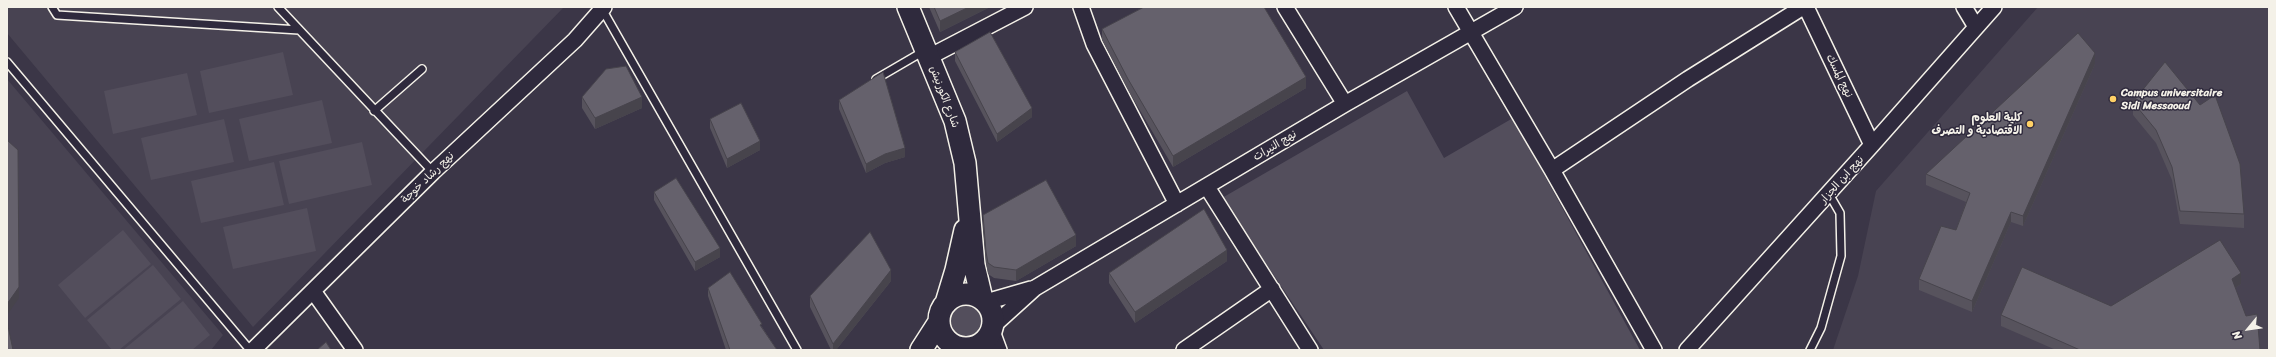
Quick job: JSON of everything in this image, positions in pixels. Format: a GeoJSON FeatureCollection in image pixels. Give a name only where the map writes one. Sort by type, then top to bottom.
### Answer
{"type":"FeatureCollection","features":[{"type":"Feature","properties":{"kind":"main road","name":"شارع الكورنيش"},"geometry":{"type":"LineString","coordinates":[[908,7],[955,121],[965,163],[968,214],[974,265],[984,301]]}},
{"type":"Feature","properties":{"kind":"main road","name":"شارع الكورنيش"},"geometry":{"type":"LineString","coordinates":[[946,303],[956,270],[968,214]]}},
{"type":"Feature","properties":{"kind":"main road"},"geometry":{"type":"LineString","coordinates":[[921,350],[939,322],[942,309],[946,303],[959,295],[975,296],[984,301],[992,313],[994,336],[983,343],[968,349],[960,348],[947,341],[943,336],[939,322]]}},
{"type":"Feature","properties":{"kind":"street"},"geometry":{"type":"LineString","coordinates":[[927,53],[1025,7]]}},
{"type":"Feature","properties":{"kind":"street"},"geometry":{"type":"LineString","coordinates":[[1080,7],[1094,44],[1177,204]]}},
{"type":"Feature","properties":{"kind":"street"},"geometry":{"type":"LineString","coordinates":[[1285,7],[1345,104]]}},
{"type":"Feature","properties":{"kind":"street"},"geometry":{"type":"LineString","coordinates":[[1456,7],[1552,170],[1654,350]]}},
{"type":"Feature","properties":{"kind":"street","name":"نهج النيرات"},"geometry":{"type":"LineString","coordinates":[[1036,288],[1345,104],[1471,34],[1515,7]]}},
{"type":"Feature","properties":{"kind":"street"},"geometry":{"type":"LineString","coordinates":[[1552,170],[1688,79],[1804,7]]}},
{"type":"Feature","properties":{"kind":"street","name":"نهج المسك"},"geometry":{"type":"LineString","coordinates":[[1804,7],[1872,145]]}},
{"type":"Feature","properties":{"kind":"street"},"geometry":{"type":"LineString","coordinates":[[1964,7],[1976,27]]}},
{"type":"Feature","properties":{"kind":"street","name":"نهج ابن الجزار"},"geometry":{"type":"LineString","coordinates":[[1687,350],[1829,194],[1994,7]]}},
{"type":"Feature","properties":{"kind":"street","name":"نهج رشاد خوجة"},"geometry":{"type":"LineString","coordinates":[[252,350],[433,172],[575,40],[602,8]]}},
{"type":"Feature","properties":{"kind":"street"},"geometry":{"type":"LineString","coordinates":[[1207,187],[1310,350]]}},
{"type":"Feature","properties":{"kind":"street"},"geometry":{"type":"LineString","coordinates":[[984,301],[1036,288]]}},
{"type":"Feature","properties":{"kind":"street"},"geometry":{"type":"LineString","coordinates":[[994,336],[1036,288]]}},
{"type":"Feature","properties":{"kind":"street"},"geometry":{"type":"LineString","coordinates":[[313,290],[355,350]]}},
{"type":"Feature","properties":{"kind":"street"},"geometry":{"type":"LineString","coordinates":[[1184,350],[1272,290]]}},
{"type":"Feature","properties":{"kind":"lane"},"geometry":{"type":"LineString","coordinates":[[52,7],[57,15],[299,30]]}},
{"type":"Feature","properties":{"kind":"lane"},"geometry":{"type":"LineString","coordinates":[[278,7],[374,111],[433,172]]}},
{"type":"Feature","properties":{"kind":"lane"},"geometry":{"type":"LineString","coordinates":[[602,8],[797,350]]}},
{"type":"Feature","properties":{"kind":"lane"},"geometry":{"type":"LineString","coordinates":[[871,82],[927,53]]}},
{"type":"Feature","properties":{"kind":"lane"},"geometry":{"type":"LineString","coordinates":[[7,62],[252,350]]}},
{"type":"Feature","properties":{"kind":"lane"},"geometry":{"type":"LineString","coordinates":[[374,111],[422,69]]}},
{"type":"Feature","properties":{"kind":"lane"},"geometry":{"type":"LineString","coordinates":[[1810,350],[1821,328],[1841,256],[1840,213],[1829,194]]}},
{"type":"Feature","properties":{"kind":"shaded area"},"geometry":{"type":"Polygon","coordinates":[[[7,7],[564,7],[253,327],[7,33],[7,7]]]}},
{"type":"Feature","properties":{"kind":"shaded area","name":"Campus universitaire Sidi Messaoud"},"geometry":{"type":"Polygon","coordinates":[[[2038,7],[2269,7],[2269,350],[1833,350],[1858,276],[1876,191],[2038,7]]]}},
{"type":"Feature","properties":{"kind":"shaded area"},"geometry":{"type":"Polygon","coordinates":[[[283,52],[293,95],[209,113],[200,71],[283,52]]]}},
{"type":"Feature","properties":{"kind":"shaded area"},"geometry":{"type":"Polygon","coordinates":[[[187,73],[197,115],[113,134],[104,91],[187,73]]]}},
{"type":"Feature","properties":{"kind":"shaded area"},"geometry":{"type":"Polygon","coordinates":[[[7,79],[223,335],[211,350],[7,350],[7,79]]]}},
{"type":"Feature","properties":{"kind":"shaded area"},"geometry":{"type":"Polygon","coordinates":[[[1407,91],[1444,158],[1513,118],[1640,350],[1324,350],[1222,198],[1407,91]]]}},
{"type":"Feature","properties":{"kind":"shaded area"},"geometry":{"type":"Polygon","coordinates":[[[322,100],[332,143],[249,161],[239,119],[322,100]]]}},
{"type":"Feature","properties":{"kind":"shaded area"},"geometry":{"type":"Polygon","coordinates":[[[224,119],[234,162],[151,180],[141,138],[224,119]]]}},
{"type":"Feature","properties":{"kind":"shaded area"},"geometry":{"type":"Polygon","coordinates":[[[362,142],[372,185],[289,204],[279,161],[362,142]]]}},
{"type":"Feature","properties":{"kind":"shaded area"},"geometry":{"type":"Polygon","coordinates":[[[274,162],[284,205],[201,223],[191,181],[274,162]]]}},
{"type":"Feature","properties":{"kind":"shaded area"},"geometry":{"type":"Polygon","coordinates":[[[307,208],[316,251],[233,269],[223,227],[307,208]]]}},
{"type":"Feature","properties":{"kind":"shaded area"},"geometry":{"type":"Polygon","coordinates":[[[123,230],[151,264],[85,318],[58,285],[123,230]]]}},
{"type":"Feature","properties":{"kind":"shaded area"},"geometry":{"type":"Polygon","coordinates":[[[153,265],[181,299],[119,350],[112,350],[87,320],[153,265]]]}},
{"type":"Feature","properties":{"kind":"shaded area"},"geometry":{"type":"Polygon","coordinates":[[[183,301],[210,335],[192,350],[123,350],[183,301]]]}},
{"type":"Feature","properties":{"kind":"shaded area"},"geometry":{"type":"Polygon","coordinates":[[[966,305],[976,308],[981,313],[984,323],[981,333],[976,338],[966,341],[956,338],[951,333],[948,323],[951,313],[956,308],[966,305]]]}},
{"type":"Feature","properties":{"kind":"building"},"geometry":{"type":"Polygon","coordinates":[[[934,7],[969,7],[940,21],[934,7]]]}},
{"type":"Feature","properties":{"kind":"building"},"geometry":{"type":"Polygon","coordinates":[[[1144,7],[1264,7],[1306,77],[1173,156],[1128,79],[1102,29],[1144,7]]]}},
{"type":"Feature","properties":{"kind":"building"},"geometry":{"type":"Polygon","coordinates":[[[990,32],[1032,108],[997,134],[955,52],[990,32]]]}},
{"type":"Feature","properties":{"kind":"building","name":"كلية العلوم الاقتصادية و التصرف"},"geometry":{"type":"Polygon","coordinates":[[[2078,33],[2095,53],[2023,216],[2011,212],[1972,301],[1919,279],[1941,226],[1956,230],[1970,193],[1926,174],[2078,33]]]}},
{"type":"Feature","properties":{"kind":"building"},"geometry":{"type":"Polygon","coordinates":[[[2165,62],[2200,105],[2215,95],[2240,164],[2244,214],[2180,211],[2172,167],[2156,130],[2133,102],[2165,62]]]}},
{"type":"Feature","properties":{"kind":"building"},"geometry":{"type":"Polygon","coordinates":[[[626,66],[642,97],[595,118],[582,97],[606,69],[626,66]]]}},
{"type":"Feature","properties":{"kind":"building"},"geometry":{"type":"Polygon","coordinates":[[[883,72],[905,148],[885,154],[866,164],[839,100],[883,72]]]}},
{"type":"Feature","properties":{"kind":"building"},"geometry":{"type":"Polygon","coordinates":[[[741,103],[760,141],[727,159],[710,119],[741,103]]]}},
{"type":"Feature","properties":{"kind":"building"},"geometry":{"type":"Polygon","coordinates":[[[7,140],[18,150],[19,287],[7,304],[7,140]]]}},
{"type":"Feature","properties":{"kind":"building"},"geometry":{"type":"Polygon","coordinates":[[[676,178],[720,248],[695,262],[654,192],[676,178]]]}},
{"type":"Feature","properties":{"kind":"building"},"geometry":{"type":"Polygon","coordinates":[[[1046,180],[1076,235],[1016,270],[994,267],[988,263],[983,215],[1046,180]]]}},
{"type":"Feature","properties":{"kind":"building"},"geometry":{"type":"Polygon","coordinates":[[[1204,209],[1227,250],[1135,312],[1109,273],[1204,209]]]}},
{"type":"Feature","properties":{"kind":"building"},"geometry":{"type":"Polygon","coordinates":[[[870,232],[891,270],[833,344],[810,296],[870,232]]]}},
{"type":"Feature","properties":{"kind":"building"},"geometry":{"type":"Polygon","coordinates":[[[2220,240],[2241,273],[2232,279],[2246,316],[2257,314],[2260,350],[2080,350],[2001,315],[2022,267],[2111,306],[2220,240]]]}},
{"type":"Feature","properties":{"kind":"building"},"geometry":{"type":"Polygon","coordinates":[[[730,272],[762,324],[760,325],[777,350],[730,350],[708,288],[730,272]]]}},
{"type":"Feature","properties":{"kind":"building"},"geometry":{"type":"Polygon","coordinates":[[[7,321],[13,350],[7,350],[7,321]]]}},
{"type":"Feature","properties":{"kind":"building"},"geometry":{"type":"Polygon","coordinates":[[[326,342],[331,350],[317,350],[326,342]]]}},
{"type":"Feature","properties":{"kind":"place","name":"Campus universitaire Sidi Messaoud"},"geometry":{"type":"Point","coordinates":[2113,99]}},
{"type":"Feature","properties":{"kind":"place","name":"كلية العلوم الاقتصادية و التصرف"},"geometry":{"type":"Point","coordinates":[2030,124]}}]}
